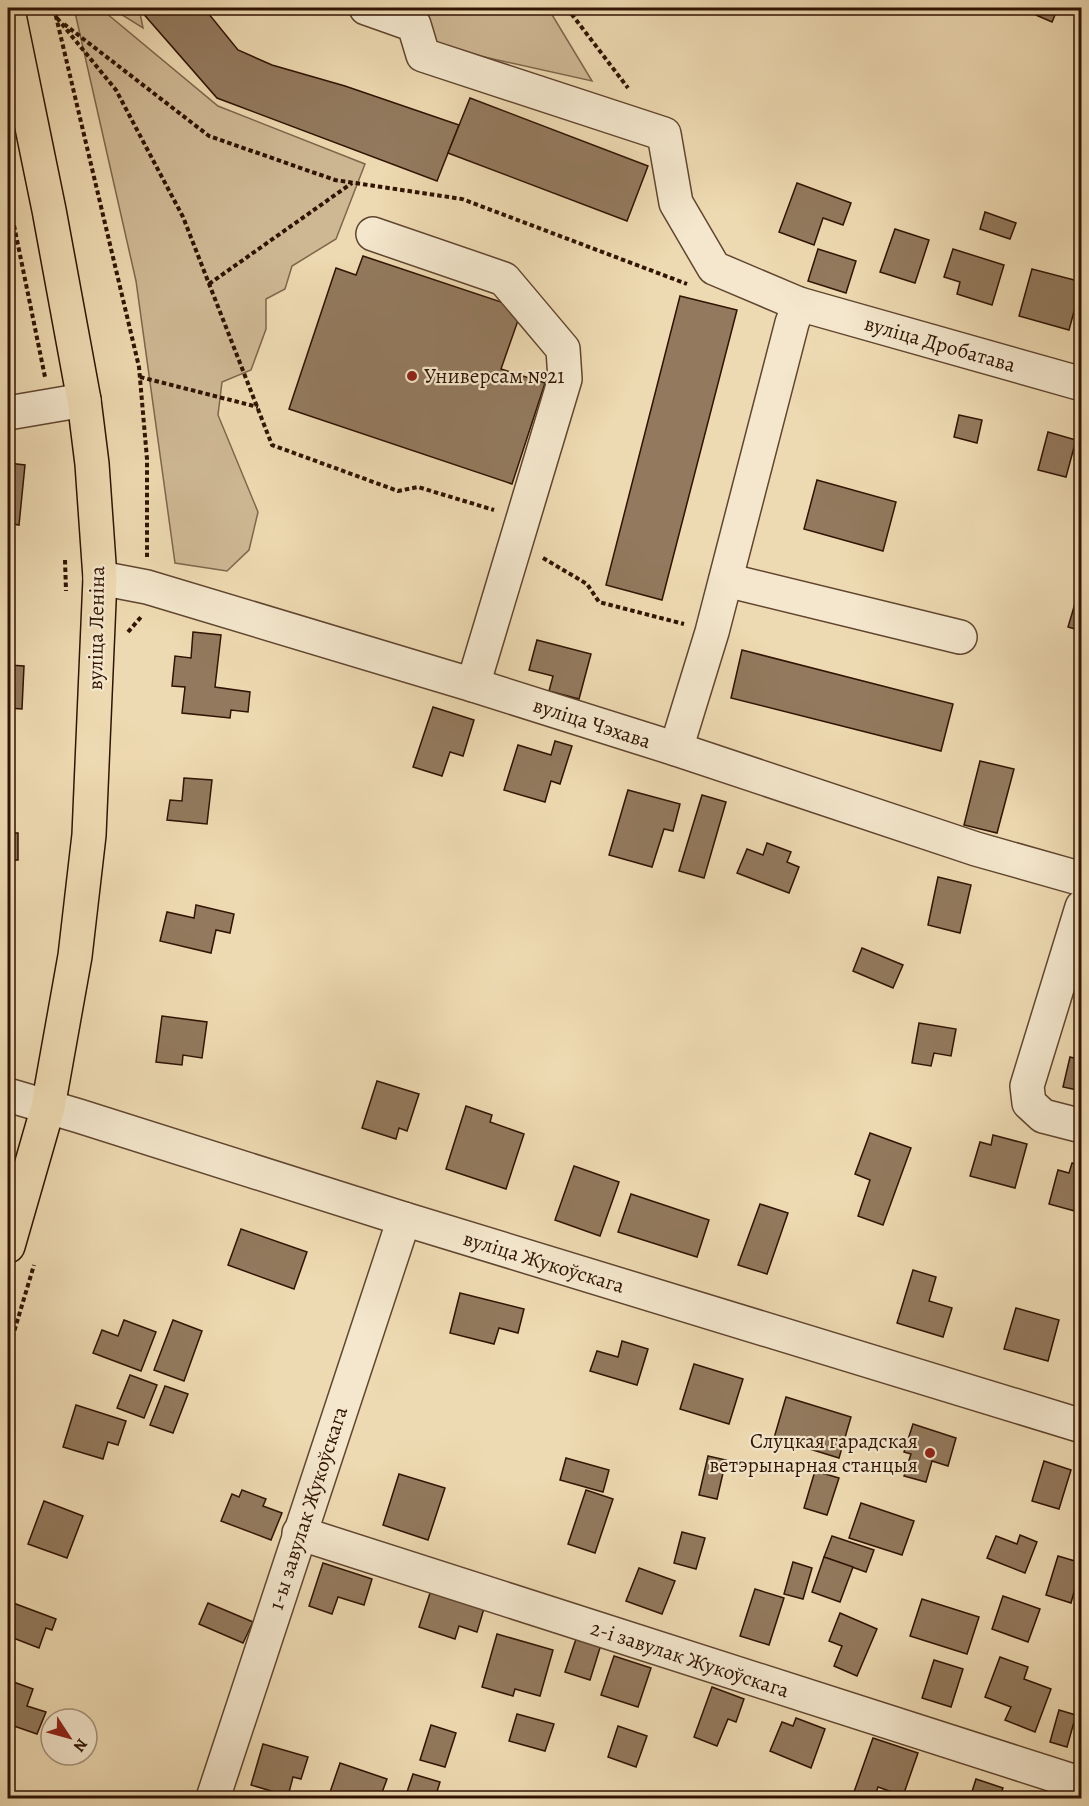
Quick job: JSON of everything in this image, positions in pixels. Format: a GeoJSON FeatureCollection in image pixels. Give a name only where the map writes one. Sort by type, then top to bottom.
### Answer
{"type":"FeatureCollection","features":[{"type":"Feature","properties":{"kind":"main road","name":"вуліца Леніна"},"geometry":{"type":"LineString","coordinates":[[8,10],[49,210],[84,400],[92,464],[100,578],[89,835],[75,956],[48,1107],[8,1246]]}},
{"type":"Feature","properties":{"kind":"street","name":"вуліца Дробатава"},"geometry":{"type":"LineString","coordinates":[[366,8],[414,25],[423,55],[664,134],[676,203],[714,268],[799,304],[1082,384]]}},
{"type":"Feature","properties":{"kind":"street"},"geometry":{"type":"LineString","coordinates":[[373,234],[504,279],[563,349],[565,380],[473,685]]}},
{"type":"Feature","properties":{"kind":"street"},"geometry":{"type":"LineString","coordinates":[[675,749],[712,632],[792,323],[799,304]]}},
{"type":"Feature","properties":{"kind":"street"},"geometry":{"type":"LineString","coordinates":[[8,413],[84,400]]}},
{"type":"Feature","properties":{"kind":"street","name":"вуліца Чэхава"},"geometry":{"type":"LineString","coordinates":[[100,578],[147,587],[473,685],[976,849],[1082,879]]}},
{"type":"Feature","properties":{"kind":"street"},"geometry":{"type":"LineString","coordinates":[[726,580],[960,637]]}},
{"type":"Feature","properties":{"kind":"street"},"geometry":{"type":"LineString","coordinates":[[1082,907],[1027,1086],[1029,1103],[1043,1116],[1082,1126]]}},
{"type":"Feature","properties":{"kind":"street","name":"вуліца Жукоўскага"},"geometry":{"type":"LineString","coordinates":[[8,1095],[404,1219],[1082,1426]]}},
{"type":"Feature","properties":{"kind":"street","name":"1-ы завулак Жукоўскага"},"geometry":{"type":"LineString","coordinates":[[213,1798],[404,1219]]}},
{"type":"Feature","properties":{"kind":"street","name":"2-і завулак Жукоўскага"},"geometry":{"type":"LineString","coordinates":[[299,1533],[1082,1784]]}},
{"type":"Feature","properties":{"kind":"path"},"geometry":{"type":"LineString","coordinates":[[54,8],[139,367]]}},
{"type":"Feature","properties":{"kind":"path"},"geometry":{"type":"LineString","coordinates":[[567,8],[629,89]]}},
{"type":"Feature","properties":{"kind":"path"},"geometry":{"type":"LineString","coordinates":[[57,18],[209,136],[334,180],[462,199],[693,286]]}},
{"type":"Feature","properties":{"kind":"path"},"geometry":{"type":"LineString","coordinates":[[57,18],[116,90],[183,217],[266,425]]}},
{"type":"Feature","properties":{"kind":"path"},"geometry":{"type":"LineString","coordinates":[[209,284],[352,183]]}},
{"type":"Feature","properties":{"kind":"path"},"geometry":{"type":"LineString","coordinates":[[8,196],[51,405]]}},
{"type":"Feature","properties":{"kind":"path"},"geometry":{"type":"LineString","coordinates":[[140,377],[258,407]]}},
{"type":"Feature","properties":{"kind":"path"},"geometry":{"type":"LineString","coordinates":[[65,556],[66,601]]}},
{"type":"Feature","properties":{"kind":"shaded area"},"geometry":{"type":"Polygon","coordinates":[[[74,8],[100,8],[218,106],[365,164],[336,239],[292,266],[285,289],[266,299],[266,329],[251,370],[222,382],[218,415],[258,512],[249,550],[227,571],[175,563],[136,281],[74,8]]]}},
{"type":"Feature","properties":{"kind":"shaded area"},"geometry":{"type":"Polygon","coordinates":[[[111,8],[139,8],[143,28],[111,8]]]}},
{"type":"Feature","properties":{"kind":"shaded area"},"geometry":{"type":"Polygon","coordinates":[[[378,8],[548,8],[592,81],[435,46],[378,8]]]}},
{"type":"Feature","properties":{"kind":"building"},"geometry":{"type":"Polygon","coordinates":[[[140,8],[204,8],[238,50],[272,65],[345,86],[459,125],[437,181],[217,98],[140,8]]]}},
{"type":"Feature","properties":{"kind":"building"},"geometry":{"type":"Polygon","coordinates":[[[1039,8],[1058,8],[1052,22],[1036,15],[1039,8]]]}},
{"type":"Feature","properties":{"kind":"building"},"geometry":{"type":"Polygon","coordinates":[[[470,98],[648,166],[627,221],[448,153],[470,98]]]}},
{"type":"Feature","properties":{"kind":"building"},"geometry":{"type":"Polygon","coordinates":[[[797,183],[851,203],[843,225],[823,218],[814,245],[779,232],[797,183]]]}},
{"type":"Feature","properties":{"kind":"building"},"geometry":{"type":"Polygon","coordinates":[[[985,212],[1016,223],[1010,239],[980,229],[985,212]]]}},
{"type":"Feature","properties":{"kind":"building"},"geometry":{"type":"Polygon","coordinates":[[[895,229],[929,240],[915,283],[880,272],[895,229]]]}},
{"type":"Feature","properties":{"kind":"building"},"geometry":{"type":"Polygon","coordinates":[[[818,249],[856,261],[846,293],[808,281],[818,249]]]}},
{"type":"Feature","properties":{"kind":"building"},"geometry":{"type":"Polygon","coordinates":[[[953,249],[1004,265],[992,305],[957,294],[960,282],[944,277],[953,249]]]}},
{"type":"Feature","properties":{"kind":"building","name":"Универсам №21"},"geometry":{"type":"Polygon","coordinates":[[[363,256],[522,309],[501,369],[545,383],[512,484],[289,409],[336,268],[356,275],[363,256]]]}},
{"type":"Feature","properties":{"kind":"building"},"geometry":{"type":"Polygon","coordinates":[[[1032,269],[1082,282],[1069,330],[1019,316],[1032,269]]]}},
{"type":"Feature","properties":{"kind":"building"},"geometry":{"type":"Polygon","coordinates":[[[680,296],[737,310],[662,600],[606,585],[680,296]]]}},
{"type":"Feature","properties":{"kind":"building"},"geometry":{"type":"Polygon","coordinates":[[[959,415],[982,420],[977,443],[954,437],[959,415]]]}},
{"type":"Feature","properties":{"kind":"building"},"geometry":{"type":"Polygon","coordinates":[[[1048,432],[1076,440],[1066,477],[1038,470],[1048,432]]]}},
{"type":"Feature","properties":{"kind":"building"},"geometry":{"type":"Polygon","coordinates":[[[8,463],[25,465],[19,525],[8,523],[8,463]]]}},
{"type":"Feature","properties":{"kind":"building"},"geometry":{"type":"Polygon","coordinates":[[[817,480],[896,502],[883,551],[804,529],[817,480]]]}},
{"type":"Feature","properties":{"kind":"building"},"geometry":{"type":"Polygon","coordinates":[[[1082,580],[1082,631],[1068,627],[1082,580]]]}},
{"type":"Feature","properties":{"kind":"building"},"geometry":{"type":"Polygon","coordinates":[[[193,632],[221,635],[215,687],[250,692],[248,712],[231,710],[230,718],[182,713],[185,687],[172,686],[175,656],[191,658],[193,632]]]}},
{"type":"Feature","properties":{"kind":"building"},"geometry":{"type":"Polygon","coordinates":[[[537,640],[591,654],[579,699],[549,691],[553,676],[529,670],[537,640]]]}},
{"type":"Feature","properties":{"kind":"building"},"geometry":{"type":"Polygon","coordinates":[[[742,650],[953,704],[941,751],[731,698],[742,650]]]}},
{"type":"Feature","properties":{"kind":"building"},"geometry":{"type":"Polygon","coordinates":[[[8,665],[24,666],[22,709],[8,708],[8,665]]]}},
{"type":"Feature","properties":{"kind":"building"},"geometry":{"type":"Polygon","coordinates":[[[433,707],[474,720],[463,756],[450,752],[442,776],[413,767],[433,707]]]}},
{"type":"Feature","properties":{"kind":"building"},"geometry":{"type":"Polygon","coordinates":[[[555,741],[572,746],[560,784],[551,781],[545,802],[504,790],[518,745],[551,755],[555,741]]]}},
{"type":"Feature","properties":{"kind":"building"},"geometry":{"type":"Polygon","coordinates":[[[980,761],[1014,769],[997,833],[964,825],[980,761]]]}},
{"type":"Feature","properties":{"kind":"building"},"geometry":{"type":"Polygon","coordinates":[[[184,778],[212,780],[207,824],[167,820],[170,800],[182,801],[184,778]]]}},
{"type":"Feature","properties":{"kind":"building"},"geometry":{"type":"Polygon","coordinates":[[[628,790],[680,804],[673,831],[664,829],[652,867],[609,855],[628,790]]]}},
{"type":"Feature","properties":{"kind":"building"},"geometry":{"type":"Polygon","coordinates":[[[702,795],[726,802],[704,878],[679,871],[702,795]]]}},
{"type":"Feature","properties":{"kind":"building"},"geometry":{"type":"Polygon","coordinates":[[[8,833],[18,833],[18,860],[8,860],[8,833]]]}},
{"type":"Feature","properties":{"kind":"building"},"geometry":{"type":"Polygon","coordinates":[[[767,843],[791,852],[787,862],[799,867],[789,893],[737,873],[747,849],[763,855],[767,843]]]}},
{"type":"Feature","properties":{"kind":"building"},"geometry":{"type":"Polygon","coordinates":[[[938,877],[971,885],[960,933],[928,925],[938,877]]]}},
{"type":"Feature","properties":{"kind":"building"},"geometry":{"type":"Polygon","coordinates":[[[196,905],[234,914],[230,933],[216,930],[211,953],[160,941],[167,912],[194,918],[196,905]]]}},
{"type":"Feature","properties":{"kind":"building"},"geometry":{"type":"Polygon","coordinates":[[[8,923],[13,923],[11,944],[8,944],[8,923]]]}},
{"type":"Feature","properties":{"kind":"building"},"geometry":{"type":"Polygon","coordinates":[[[862,948],[903,965],[893,988],[853,971],[862,948]]]}},
{"type":"Feature","properties":{"kind":"building"},"geometry":{"type":"Polygon","coordinates":[[[162,1016],[207,1022],[202,1058],[183,1055],[182,1065],[156,1062],[162,1016]]]}},
{"type":"Feature","properties":{"kind":"building"},"geometry":{"type":"Polygon","coordinates":[[[919,1023],[956,1029],[951,1056],[934,1053],[931,1066],[912,1063],[919,1023]]]}},
{"type":"Feature","properties":{"kind":"building"},"geometry":{"type":"Polygon","coordinates":[[[1070,1057],[1082,1060],[1082,1091],[1063,1087],[1070,1057]]]}},
{"type":"Feature","properties":{"kind":"building"},"geometry":{"type":"Polygon","coordinates":[[[377,1081],[419,1094],[407,1131],[399,1128],[396,1139],[362,1128],[377,1081]]]}},
{"type":"Feature","properties":{"kind":"building"},"geometry":{"type":"Polygon","coordinates":[[[466,1106],[492,1115],[490,1122],[524,1134],[506,1189],[446,1169],[466,1106]]]}},
{"type":"Feature","properties":{"kind":"building"},"geometry":{"type":"Polygon","coordinates":[[[870,1133],[911,1148],[883,1225],[858,1216],[870,1180],[855,1174],[870,1133]]]}},
{"type":"Feature","properties":{"kind":"building"},"geometry":{"type":"Polygon","coordinates":[[[993,1135],[1027,1144],[1015,1188],[970,1176],[980,1142],[991,1145],[993,1135]]]}},
{"type":"Feature","properties":{"kind":"building"},"geometry":{"type":"Polygon","coordinates":[[[1072,1163],[1082,1165],[1082,1213],[1049,1204],[1058,1170],[1069,1173],[1072,1163]]]}},
{"type":"Feature","properties":{"kind":"building"},"geometry":{"type":"Polygon","coordinates":[[[574,1166],[619,1182],[600,1236],[555,1220],[574,1166]]]}},
{"type":"Feature","properties":{"kind":"building"},"geometry":{"type":"Polygon","coordinates":[[[631,1194],[709,1220],[697,1257],[618,1232],[631,1194]]]}},
{"type":"Feature","properties":{"kind":"building"},"geometry":{"type":"Polygon","coordinates":[[[760,1204],[788,1213],[767,1274],[738,1265],[760,1204]]]}},
{"type":"Feature","properties":{"kind":"building"},"geometry":{"type":"Polygon","coordinates":[[[241,1229],[307,1252],[294,1289],[228,1265],[241,1229]]]}},
{"type":"Feature","properties":{"kind":"building"},"geometry":{"type":"Polygon","coordinates":[[[913,1270],[936,1277],[929,1301],[952,1308],[943,1337],[897,1323],[913,1270]]]}},
{"type":"Feature","properties":{"kind":"building"},"geometry":{"type":"Polygon","coordinates":[[[1082,1291],[1082,1315],[1075,1313],[1082,1291]]]}},
{"type":"Feature","properties":{"kind":"building"},"geometry":{"type":"Polygon","coordinates":[[[460,1293],[524,1309],[518,1333],[499,1328],[494,1344],[450,1333],[460,1293]]]}},
{"type":"Feature","properties":{"kind":"building"},"geometry":{"type":"Polygon","coordinates":[[[1016,1308],[1059,1320],[1048,1361],[1004,1349],[1016,1308]]]}},
{"type":"Feature","properties":{"kind":"building"},"geometry":{"type":"Polygon","coordinates":[[[124,1320],[156,1332],[141,1371],[93,1353],[102,1330],[118,1336],[124,1320]]]}},
{"type":"Feature","properties":{"kind":"building"},"geometry":{"type":"Polygon","coordinates":[[[173,1320],[202,1331],[184,1381],[154,1370],[173,1320]]]}},
{"type":"Feature","properties":{"kind":"building"},"geometry":{"type":"Polygon","coordinates":[[[622,1341],[648,1349],[637,1385],[590,1371],[597,1351],[618,1357],[622,1341]]]}},
{"type":"Feature","properties":{"kind":"building"},"geometry":{"type":"Polygon","coordinates":[[[694,1364],[743,1379],[729,1424],[680,1409],[694,1364]]]}},
{"type":"Feature","properties":{"kind":"building"},"geometry":{"type":"Polygon","coordinates":[[[130,1375],[157,1385],[144,1418],[117,1408],[130,1375]]]}},
{"type":"Feature","properties":{"kind":"building"},"geometry":{"type":"Polygon","coordinates":[[[165,1386],[188,1394],[173,1433],[150,1425],[165,1386]]]}},
{"type":"Feature","properties":{"kind":"building"},"geometry":{"type":"Polygon","coordinates":[[[786,1397],[851,1417],[839,1458],[774,1438],[786,1397]]]}},
{"type":"Feature","properties":{"kind":"building"},"geometry":{"type":"Polygon","coordinates":[[[76,1405],[126,1421],[118,1445],[108,1442],[103,1459],[63,1447],[76,1405]]]}},
{"type":"Feature","properties":{"kind":"building","name":"Слуцкая гарадская ветэрынарная станцыя"},"geometry":{"type":"Polygon","coordinates":[[[913,1424],[956,1438],[948,1466],[932,1461],[926,1482],[904,1476],[911,1454],[904,1452],[913,1424]]]}},
{"type":"Feature","properties":{"kind":"building"},"geometry":{"type":"Polygon","coordinates":[[[708,1456],[726,1460],[717,1499],[699,1495],[708,1456]]]}},
{"type":"Feature","properties":{"kind":"building"},"geometry":{"type":"Polygon","coordinates":[[[566,1458],[609,1470],[603,1492],[560,1480],[566,1458]]]}},
{"type":"Feature","properties":{"kind":"building"},"geometry":{"type":"Polygon","coordinates":[[[1044,1461],[1071,1470],[1059,1509],[1032,1501],[1044,1461]]]}},
{"type":"Feature","properties":{"kind":"building"},"geometry":{"type":"Polygon","coordinates":[[[815,1471],[839,1478],[827,1515],[804,1508],[815,1471]]]}},
{"type":"Feature","properties":{"kind":"building"},"geometry":{"type":"Polygon","coordinates":[[[399,1474],[445,1488],[428,1540],[383,1525],[399,1474]]]}},
{"type":"Feature","properties":{"kind":"building"},"geometry":{"type":"Polygon","coordinates":[[[242,1490],[266,1499],[263,1506],[282,1513],[271,1540],[221,1521],[232,1494],[239,1497],[242,1490]]]}},
{"type":"Feature","properties":{"kind":"building"},"geometry":{"type":"Polygon","coordinates":[[[586,1490],[613,1499],[595,1553],[568,1544],[586,1490]]]}},
{"type":"Feature","properties":{"kind":"building"},"geometry":{"type":"Polygon","coordinates":[[[44,1501],[83,1516],[67,1558],[28,1544],[44,1501]]]}},
{"type":"Feature","properties":{"kind":"building"},"geometry":{"type":"Polygon","coordinates":[[[861,1503],[914,1521],[902,1555],[849,1538],[861,1503]]]}},
{"type":"Feature","properties":{"kind":"building"},"geometry":{"type":"Polygon","coordinates":[[[682,1532],[705,1538],[696,1569],[674,1563],[682,1532]]]}},
{"type":"Feature","properties":{"kind":"building"},"geometry":{"type":"Polygon","coordinates":[[[1020,1535],[1037,1542],[1025,1573],[987,1558],[996,1536],[1017,1544],[1020,1535]]]}},
{"type":"Feature","properties":{"kind":"building"},"geometry":{"type":"Polygon","coordinates":[[[832,1536],[874,1550],[866,1572],[824,1557],[832,1536]]]}},
{"type":"Feature","properties":{"kind":"building"},"geometry":{"type":"Polygon","coordinates":[[[1058,1556],[1082,1563],[1071,1603],[1046,1595],[1058,1556]]]}},
{"type":"Feature","properties":{"kind":"building"},"geometry":{"type":"Polygon","coordinates":[[[824,1557],[853,1567],[840,1602],[812,1592],[824,1557]]]}},
{"type":"Feature","properties":{"kind":"building"},"geometry":{"type":"Polygon","coordinates":[[[793,1562],[812,1568],[803,1599],[784,1594],[793,1562]]]}},
{"type":"Feature","properties":{"kind":"building"},"geometry":{"type":"Polygon","coordinates":[[[323,1563],[372,1579],[364,1605],[338,1597],[332,1614],[309,1606],[323,1563]]]}},
{"type":"Feature","properties":{"kind":"building"},"geometry":{"type":"Polygon","coordinates":[[[639,1568],[675,1581],[662,1614],[626,1601],[639,1568]]]}},
{"type":"Feature","properties":{"kind":"building"},"geometry":{"type":"Polygon","coordinates":[[[432,1587],[485,1605],[477,1632],[459,1626],[455,1639],[419,1627],[432,1587]]]}},
{"type":"Feature","properties":{"kind":"building"},"geometry":{"type":"Polygon","coordinates":[[[755,1589],[784,1598],[769,1645],[740,1636],[755,1589]]]}},
{"type":"Feature","properties":{"kind":"building"},"geometry":{"type":"Polygon","coordinates":[[[1003,1596],[1040,1609],[1028,1642],[992,1629],[1003,1596]]]}},
{"type":"Feature","properties":{"kind":"building"},"geometry":{"type":"Polygon","coordinates":[[[922,1599],[979,1617],[967,1654],[910,1636],[922,1599]]]}},
{"type":"Feature","properties":{"kind":"building"},"geometry":{"type":"Polygon","coordinates":[[[8,1601],[56,1619],[52,1630],[46,1628],[39,1648],[8,1636],[8,1601]]]}},
{"type":"Feature","properties":{"kind":"building"},"geometry":{"type":"Polygon","coordinates":[[[208,1603],[253,1622],[243,1643],[199,1624],[208,1603]]]}},
{"type":"Feature","properties":{"kind":"building"},"geometry":{"type":"Polygon","coordinates":[[[840,1613],[877,1629],[857,1676],[834,1666],[842,1646],[829,1641],[840,1613]]]}},
{"type":"Feature","properties":{"kind":"building"},"geometry":{"type":"Polygon","coordinates":[[[579,1630],[603,1638],[590,1680],[565,1672],[579,1630]]]}},
{"type":"Feature","properties":{"kind":"building"},"geometry":{"type":"Polygon","coordinates":[[[497,1634],[553,1650],[540,1696],[515,1689],[513,1696],[482,1687],[497,1634]]]}},
{"type":"Feature","properties":{"kind":"building"},"geometry":{"type":"Polygon","coordinates":[[[614,1656],[651,1668],[638,1707],[601,1695],[614,1656]]]}},
{"type":"Feature","properties":{"kind":"building"},"geometry":{"type":"Polygon","coordinates":[[[1000,1657],[1028,1667],[1024,1679],[1051,1689],[1035,1732],[1005,1720],[1011,1707],[985,1697],[1000,1657]]]}},
{"type":"Feature","properties":{"kind":"building"},"geometry":{"type":"Polygon","coordinates":[[[934,1660],[963,1669],[951,1707],[922,1698],[934,1660]]]}},
{"type":"Feature","properties":{"kind":"building"},"geometry":{"type":"Polygon","coordinates":[[[8,1680],[33,1689],[27,1706],[39,1710],[39,1729],[37,1734],[8,1724],[8,1680]]]}},
{"type":"Feature","properties":{"kind":"building"},"geometry":{"type":"Polygon","coordinates":[[[712,1687],[744,1699],[736,1722],[728,1719],[717,1746],[694,1737],[712,1687]]]}},
{"type":"Feature","properties":{"kind":"building"},"geometry":{"type":"Polygon","coordinates":[[[1059,1710],[1076,1715],[1067,1747],[1050,1742],[1059,1710]]]}},
{"type":"Feature","properties":{"kind":"building"},"geometry":{"type":"Polygon","coordinates":[[[517,1714],[554,1724],[545,1751],[509,1741],[517,1714]]]}},
{"type":"Feature","properties":{"kind":"building"},"geometry":{"type":"Polygon","coordinates":[[[796,1718],[825,1729],[811,1768],[770,1751],[782,1722],[793,1726],[796,1718]]]}},
{"type":"Feature","properties":{"kind":"building"},"geometry":{"type":"Polygon","coordinates":[[[431,1725],[456,1733],[445,1767],[420,1760],[431,1725]]]}},
{"type":"Feature","properties":{"kind":"building"},"geometry":{"type":"Polygon","coordinates":[[[618,1726],[647,1736],[636,1767],[608,1757],[618,1726]]]}},
{"type":"Feature","properties":{"kind":"building"},"geometry":{"type":"Polygon","coordinates":[[[873,1738],[918,1753],[903,1796],[878,1787],[874,1798],[854,1792],[873,1738]]]}},
{"type":"Feature","properties":{"kind":"building"},"geometry":{"type":"Polygon","coordinates":[[[263,1744],[308,1757],[301,1779],[293,1777],[288,1796],[251,1785],[263,1744]]]}},
{"type":"Feature","properties":{"kind":"building"},"geometry":{"type":"Polygon","coordinates":[[[340,1763],[387,1779],[380,1798],[328,1798],[340,1763]]]}},
{"type":"Feature","properties":{"kind":"building"},"geometry":{"type":"Polygon","coordinates":[[[413,1774],[440,1782],[435,1798],[405,1798],[413,1774]]]}},
{"type":"Feature","properties":{"kind":"building"},"geometry":{"type":"Polygon","coordinates":[[[976,1779],[1003,1788],[999,1798],[970,1798],[976,1779]]]}},
{"type":"Feature","properties":{"kind":"place","name":"Универсам №21"},"geometry":{"type":"Point","coordinates":[412,376]}},
{"type":"Feature","properties":{"kind":"place","name":"Слуцкая гарадская ветэрынарная станцыя"},"geometry":{"type":"Point","coordinates":[930,1453]}}]}
